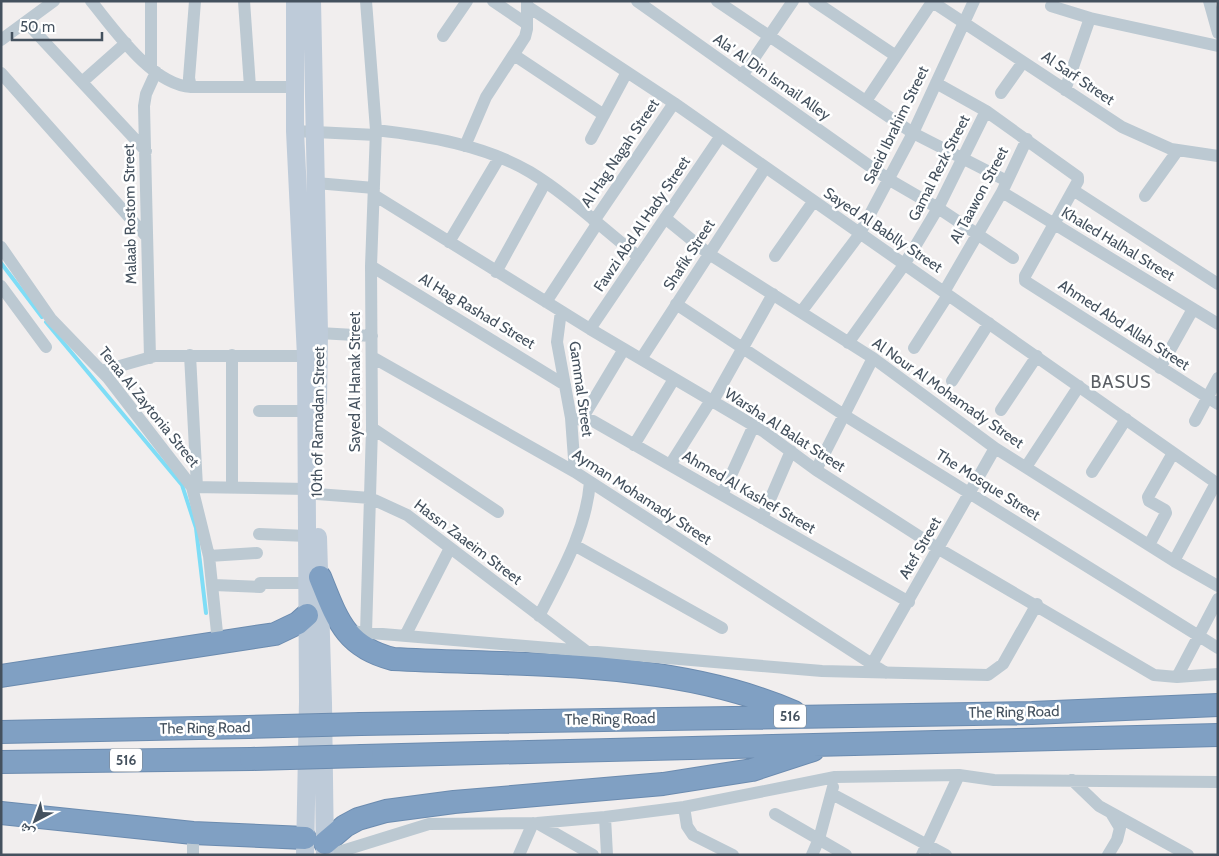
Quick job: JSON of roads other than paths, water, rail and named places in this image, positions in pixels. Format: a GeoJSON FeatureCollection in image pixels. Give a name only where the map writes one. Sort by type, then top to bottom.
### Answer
{"type":"FeatureCollection","features":[{"type":"Feature","properties":{"kind":"highway"},"geometry":{"type":"LineString","coordinates":[[314,580],[344,630],[366,650],[394,659],[621,671],[694,680],[767,700],[802,715]]}},
{"type":"Feature","properties":{"kind":"highway"},"geometry":{"type":"LineString","coordinates":[[1,676],[275,634],[298,623],[307,615]]}},
{"type":"Feature","properties":{"kind":"highway","name":"The Ring Road"},"geometry":{"type":"LineString","coordinates":[[1,732],[802,715],[1032,713],[1218,705]]}},
{"type":"Feature","properties":{"kind":"highway","name":"The Ring Road"},"geometry":{"type":"LineString","coordinates":[[1,762],[251,759],[828,743],[1218,735]]}},
{"type":"Feature","properties":{"kind":"highway"},"geometry":{"type":"LineString","coordinates":[[1,813],[193,844],[318,849],[344,826],[358,819],[386,811],[454,802],[694,780],[752,770],[806,754],[828,743]]}},
{"type":"Feature","properties":{"kind":"main road","name":"10th of Ramadan Street"},"geometry":{"type":"LineString","coordinates":[[294,1],[295,131],[306,356],[306,411],[312,491],[318,849]]}},
{"type":"Feature","properties":{"kind":"main road","name":"10th of Ramadan Street"},"geometry":{"type":"LineString","coordinates":[[312,1],[319,333],[312,491],[307,536],[314,580],[307,615],[308,701],[318,849]]}},
{"type":"Feature","properties":{"kind":"street"},"geometry":{"type":"LineString","coordinates":[[1,40],[54,1]]}},
{"type":"Feature","properties":{"kind":"street"},"geometry":{"type":"LineString","coordinates":[[91,1],[126,43],[154,70],[175,84],[191,87],[295,87]]}},
{"type":"Feature","properties":{"kind":"street"},"geometry":{"type":"LineString","coordinates":[[151,1],[154,70]]}},
{"type":"Feature","properties":{"kind":"street"},"geometry":{"type":"LineString","coordinates":[[191,87],[189,78],[195,1]]}},
{"type":"Feature","properties":{"kind":"street"},"geometry":{"type":"LineString","coordinates":[[244,1],[250,87]]}},
{"type":"Feature","properties":{"kind":"street","name":"Sayed Al Hanak Street"},"geometry":{"type":"LineString","coordinates":[[366,1],[376,132],[371,266],[372,428],[366,633]]}},
{"type":"Feature","properties":{"kind":"street"},"geometry":{"type":"LineString","coordinates":[[443,36],[467,1]]}},
{"type":"Feature","properties":{"kind":"street"},"geometry":{"type":"LineString","coordinates":[[493,1],[527,24]]}},
{"type":"Feature","properties":{"kind":"street","name":"Ala' Al Din Ismail Alley"},"geometry":{"type":"LineString","coordinates":[[637,1],[888,179],[938,208],[1013,258]]}},
{"type":"Feature","properties":{"kind":"street","name":"Khaled Halhal Street"},"geometry":{"type":"LineString","coordinates":[[716,1],[913,133],[962,160],[1005,187],[1054,224],[1218,324]]}},
{"type":"Feature","properties":{"kind":"street"},"geometry":{"type":"LineString","coordinates":[[742,76],[793,1]]}},
{"type":"Feature","properties":{"kind":"street"},"geometry":{"type":"LineString","coordinates":[[814,1],[896,56]]}},
{"type":"Feature","properties":{"kind":"street","name":"Saeid Ibrahim Street"},"geometry":{"type":"LineString","coordinates":[[801,312],[859,234],[913,133],[974,1]]}},
{"type":"Feature","properties":{"kind":"street"},"geometry":{"type":"LineString","coordinates":[[1209,1],[1218,33]]}},
{"type":"Feature","properties":{"kind":"street"},"geometry":{"type":"LineString","coordinates":[[866,101],[932,2]]}},
{"type":"Feature","properties":{"kind":"street","name":"Al Sarf Street"},"geometry":{"type":"LineString","coordinates":[[932,2],[1122,127],[1147,140],[1178,150],[1218,156]]}},
{"type":"Feature","properties":{"kind":"street"},"geometry":{"type":"LineString","coordinates":[[466,146],[486,97],[525,37],[527,4]]}},
{"type":"Feature","properties":{"kind":"street","name":"Sayed Al Bablly Street"},"geometry":{"type":"LineString","coordinates":[[527,4],[674,103],[1217,484]]}},
{"type":"Feature","properties":{"kind":"street"},"geometry":{"type":"LineString","coordinates":[[1051,6],[1090,18],[1218,46]]}},
{"type":"Feature","properties":{"kind":"street"},"geometry":{"type":"LineString","coordinates":[[1065,90],[1090,18]]}},
{"type":"Feature","properties":{"kind":"street"},"geometry":{"type":"LineString","coordinates":[[26,22],[146,151]]}},
{"type":"Feature","properties":{"kind":"street"},"geometry":{"type":"LineString","coordinates":[[82,82],[126,43]]}},
{"type":"Feature","properties":{"kind":"street"},"geometry":{"type":"LineString","coordinates":[[514,55],[604,115]]}},
{"type":"Feature","properties":{"kind":"street"},"geometry":{"type":"LineString","coordinates":[[1001,93],[1023,62]]}},
{"type":"Feature","properties":{"kind":"street","name":"Malaab Rostom Street"},"geometry":{"type":"LineString","coordinates":[[150,358],[144,106],[154,70]]}},
{"type":"Feature","properties":{"kind":"street"},"geometry":{"type":"LineString","coordinates":[[591,139],[627,72]]}},
{"type":"Feature","properties":{"kind":"street"},"geometry":{"type":"LineString","coordinates":[[1,73],[146,236]]}},
{"type":"Feature","properties":{"kind":"street"},"geometry":{"type":"LineString","coordinates":[[936,83],[986,111],[1077,175],[1078,181],[1054,224]]}},
{"type":"Feature","properties":{"kind":"street","name":"Al Hag Nagah Street"},"geometry":{"type":"LineString","coordinates":[[546,302],[674,103]]}},
{"type":"Feature","properties":{"kind":"street","name":"Gamal Rezk Street"},"geometry":{"type":"LineString","coordinates":[[904,265],[938,208],[986,111]]}},
{"type":"Feature","properties":{"kind":"street"},"geometry":{"type":"LineString","coordinates":[[295,131],[314,133],[376,132],[419,135],[466,146],[499,158],[524,169],[545,183],[639,257]]}},
{"type":"Feature","properties":{"kind":"street","name":"Fawzi Abd Al Hady Street"},"geometry":{"type":"LineString","coordinates":[[590,329],[720,137]]}},
{"type":"Feature","properties":{"kind":"street","name":"Al Taawon Street"},"geometry":{"type":"LineString","coordinates":[[914,348],[1005,187],[1027,139]]}},
{"type":"Feature","properties":{"kind":"street"},"geometry":{"type":"LineString","coordinates":[[1145,196],[1178,150]]}},
{"type":"Feature","properties":{"kind":"street"},"geometry":{"type":"LineString","coordinates":[[449,242],[499,158]]}},
{"type":"Feature","properties":{"kind":"street","name":"Shafik Street"},"geometry":{"type":"LineString","coordinates":[[641,359],[765,168]]}},
{"type":"Feature","properties":{"kind":"street"},"geometry":{"type":"LineString","coordinates":[[316,183],[374,191]]}},
{"type":"Feature","properties":{"kind":"street"},"geometry":{"type":"LineString","coordinates":[[496,272],[545,183]]}},
{"type":"Feature","properties":{"kind":"street"},"geometry":{"type":"LineString","coordinates":[[1073,190],[1218,284]]}},
{"type":"Feature","properties":{"kind":"street","name":"Warsha Al Balat Street"},"geometry":{"type":"LineString","coordinates":[[374,191],[496,272],[754,425],[816,470],[939,549],[1036,604],[1154,675],[1177,677]]}},
{"type":"Feature","properties":{"kind":"street"},"geometry":{"type":"LineString","coordinates":[[775,256],[813,202]]}},
{"type":"Feature","properties":{"kind":"street","name":"Al Nour Al Mohamady Street"},"geometry":{"type":"LineString","coordinates":[[665,218],[709,254],[872,358],[995,448],[1149,546],[1218,586]]}},
{"type":"Feature","properties":{"kind":"street","name":"Ahmed Abd Allah Street"},"geometry":{"type":"LineString","coordinates":[[1054,224],[1024,278],[1212,401]]}},
{"type":"Feature","properties":{"kind":"street","name":"Teraa Al Zaytonia Street"},"geometry":{"type":"LineString","coordinates":[[1,247],[51,319],[102,371],[195,487],[214,585],[218,642]]}},
{"type":"Feature","properties":{"kind":"street"},"geometry":{"type":"LineString","coordinates":[[848,343],[904,265]]}},
{"type":"Feature","properties":{"kind":"street","name":"Al Hag Rashad Street"},"geometry":{"type":"LineString","coordinates":[[371,266],[565,385]]}},
{"type":"Feature","properties":{"kind":"street"},"geometry":{"type":"LineString","coordinates":[[1,286],[46,347]]}},
{"type":"Feature","properties":{"kind":"street"},"geometry":{"type":"LineString","coordinates":[[670,465],[712,401],[772,294]]}},
{"type":"Feature","properties":{"kind":"street","name":"The Mosque Street"},"geometry":{"type":"LineString","coordinates":[[676,304],[844,415],[1218,648]]}},
{"type":"Feature","properties":{"kind":"street"},"geometry":{"type":"LineString","coordinates":[[1160,368],[1193,308]]}},
{"type":"Feature","properties":{"kind":"street","name":"Gammal Street"},"geometry":{"type":"LineString","coordinates":[[560,311],[557,342],[565,385],[577,419],[575,472]]}},
{"type":"Feature","properties":{"kind":"street"},"geometry":{"type":"LineString","coordinates":[[952,381],[989,323]]}},
{"type":"Feature","properties":{"kind":"street"},"geometry":{"type":"LineString","coordinates":[[319,333],[372,336]]}},
{"type":"Feature","properties":{"kind":"street"},"geometry":{"type":"LineString","coordinates":[[577,419],[624,349]]}},
{"type":"Feature","properties":{"kind":"street"},"geometry":{"type":"LineString","coordinates":[[102,371],[150,358],[190,355],[306,356]]}},
{"type":"Feature","properties":{"kind":"street"},"geometry":{"type":"LineString","coordinates":[[190,355],[195,487]]}},
{"type":"Feature","properties":{"kind":"street"},"geometry":{"type":"LineString","coordinates":[[232,356],[232,488]]}},
{"type":"Feature","properties":{"kind":"street"},"geometry":{"type":"LineString","coordinates":[[1001,410],[1037,356]]}},
{"type":"Feature","properties":{"kind":"street","name":"Ayman Mohamady Street"},"geometry":{"type":"LineString","coordinates":[[372,357],[575,472],[888,674]]}},
{"type":"Feature","properties":{"kind":"street"},"geometry":{"type":"LineString","coordinates":[[816,470],[872,358]]}},
{"type":"Feature","properties":{"kind":"street"},"geometry":{"type":"LineString","coordinates":[[634,445],[674,378]]}},
{"type":"Feature","properties":{"kind":"street"},"geometry":{"type":"LineString","coordinates":[[1195,420],[1212,401],[1218,378]]}},
{"type":"Feature","properties":{"kind":"street"},"geometry":{"type":"LineString","coordinates":[[1026,467],[1079,386]]}},
{"type":"Feature","properties":{"kind":"street"},"geometry":{"type":"LineString","coordinates":[[258,411],[306,411]]}},
{"type":"Feature","properties":{"kind":"street","name":"Ahmed Al Kashef Street"},"geometry":{"type":"LineString","coordinates":[[577,419],[593,421],[908,602]]}},
{"type":"Feature","properties":{"kind":"street"},"geometry":{"type":"LineString","coordinates":[[1092,472],[1126,419]]}},
{"type":"Feature","properties":{"kind":"street"},"geometry":{"type":"LineString","coordinates":[[722,495],[754,425]]}},
{"type":"Feature","properties":{"kind":"street"},"geometry":{"type":"LineString","coordinates":[[372,428],[498,512]]}},
{"type":"Feature","properties":{"kind":"street","name":"Atef Street"},"geometry":{"type":"LineString","coordinates":[[872,664],[995,448]]}},
{"type":"Feature","properties":{"kind":"street"},"geometry":{"type":"LineString","coordinates":[[762,518],[792,451]]}},
{"type":"Feature","properties":{"kind":"street"},"geometry":{"type":"LineString","coordinates":[[1149,546],[1166,513],[1165,510],[1149,501],[1148,497],[1174,453]]}},
{"type":"Feature","properties":{"kind":"street"},"geometry":{"type":"LineString","coordinates":[[539,616],[574,546],[583,523],[590,482]]}},
{"type":"Feature","properties":{"kind":"street"},"geometry":{"type":"LineString","coordinates":[[1174,561],[1217,484]]}},
{"type":"Feature","properties":{"kind":"street","name":"Hassn Zaaeim Street"},"geometry":{"type":"LineString","coordinates":[[195,487],[312,491],[370,498],[407,515],[586,651]]}},
{"type":"Feature","properties":{"kind":"street"},"geometry":{"type":"LineString","coordinates":[[259,534],[307,536]]}},
{"type":"Feature","properties":{"kind":"street"},"geometry":{"type":"LineString","coordinates":[[574,546],[722,628]]}},
{"type":"Feature","properties":{"kind":"street"},"geometry":{"type":"LineString","coordinates":[[406,636],[450,548]]}},
{"type":"Feature","properties":{"kind":"street"},"geometry":{"type":"LineString","coordinates":[[209,556],[257,553]]}},
{"type":"Feature","properties":{"kind":"street"},"geometry":{"type":"LineString","coordinates":[[214,585],[260,587],[260,583],[314,580]]}},
{"type":"Feature","properties":{"kind":"street"},"geometry":{"type":"LineString","coordinates":[[1177,677],[1218,599]]}},
{"type":"Feature","properties":{"kind":"street"},"geometry":{"type":"LineString","coordinates":[[344,630],[822,671],[988,675],[994,672],[1007,658],[1036,604]]}},
{"type":"Feature","properties":{"kind":"street"},"geometry":{"type":"LineString","coordinates":[[1177,677],[1218,674]]}},
{"type":"Feature","properties":{"kind":"street"},"geometry":{"type":"LineString","coordinates":[[318,849],[377,842],[429,824],[535,823],[605,818],[684,807],[835,777],[959,775],[994,780],[1218,782]]}},
{"type":"Feature","properties":{"kind":"street"},"geometry":{"type":"LineString","coordinates":[[924,849],[959,775]]}},
{"type":"Feature","properties":{"kind":"street"},"geometry":{"type":"LineString","coordinates":[[812,855],[832,794],[835,777]]}},
{"type":"Feature","properties":{"kind":"street"},"geometry":{"type":"LineString","coordinates":[[1072,780],[1099,806],[1188,855]]}},
{"type":"Feature","properties":{"kind":"street"},"geometry":{"type":"LineString","coordinates":[[832,794],[924,849],[946,855]]}},
{"type":"Feature","properties":{"kind":"street"},"geometry":{"type":"LineString","coordinates":[[684,807],[687,826],[693,835],[733,855]]}},
{"type":"Feature","properties":{"kind":"street"},"geometry":{"type":"LineString","coordinates":[[1108,855],[1118,840],[1120,828],[1110,812]]}},
{"type":"Feature","properties":{"kind":"street"},"geometry":{"type":"LineString","coordinates":[[775,814],[846,855]]}},
{"type":"Feature","properties":{"kind":"street"},"geometry":{"type":"LineString","coordinates":[[605,818],[606,855]]}},
{"type":"Feature","properties":{"kind":"street"},"geometry":{"type":"LineString","coordinates":[[535,823],[576,851],[593,855]]}},
{"type":"Feature","properties":{"kind":"street"},"geometry":{"type":"LineString","coordinates":[[519,855],[535,823]]}},
{"type":"Feature","properties":{"kind":"street"},"geometry":{"type":"LineString","coordinates":[[376,855],[377,842]]}},
{"type":"Feature","properties":{"kind":"waterway"},"geometry":{"type":"LineString","coordinates":[[1,263],[42,317]]}},
{"type":"Feature","properties":{"kind":"waterway"},"geometry":{"type":"LineString","coordinates":[[46,322],[182,485],[196,528],[206,613]]}},
{"type":"Feature","properties":{"kind":"district","name":"BASUS"},"geometry":{"type":"Point","coordinates":[1121,382]}}]}
